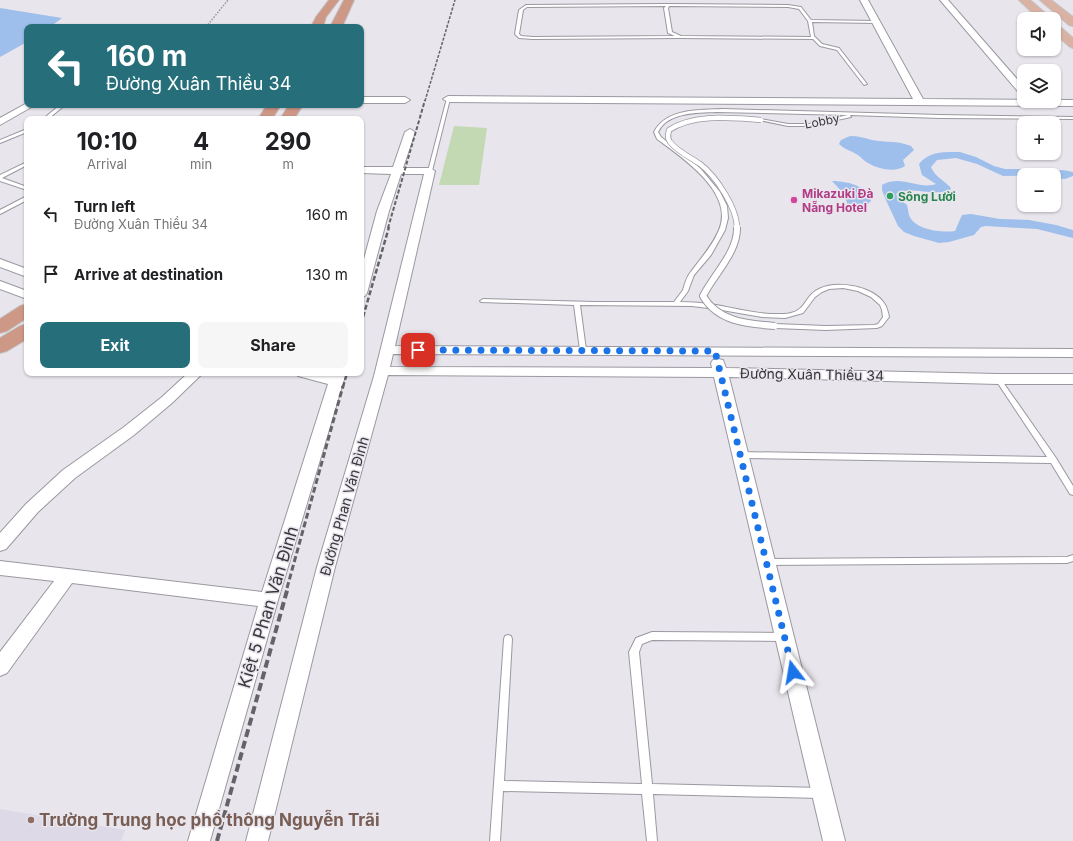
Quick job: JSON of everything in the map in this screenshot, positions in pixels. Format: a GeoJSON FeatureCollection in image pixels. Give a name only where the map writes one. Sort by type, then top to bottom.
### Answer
{"type":"FeatureCollection","features":[{"type":"Feature","properties":{"kind":"highway"},"geometry":{"type":"LineString","coordinates":[[318,24],[321,17],[334,0]]}},
{"type":"Feature","properties":{"kind":"highway"},"geometry":{"type":"LineString","coordinates":[[337,24],[348,0]]}},
{"type":"Feature","properties":{"kind":"highway"},"geometry":{"type":"LineString","coordinates":[[0,327],[24,312]]}},
{"type":"Feature","properties":{"kind":"highway"},"geometry":{"type":"LineString","coordinates":[[0,347],[24,332]]}},
{"type":"Feature","properties":{"kind":"main road"},"geometry":{"type":"LineString","coordinates":[[1024,0],[1038,12]]}},
{"type":"Feature","properties":{"kind":"main road"},"geometry":{"type":"LineString","coordinates":[[1045,0],[1073,23]]}},
{"type":"Feature","properties":{"kind":"main road"},"geometry":{"type":"LineString","coordinates":[[1061,33],[1073,44]]}},
{"type":"Feature","properties":{"kind":"street"},"geometry":{"type":"LineString","coordinates":[[864,0],[920,102]]}},
{"type":"Feature","properties":{"kind":"street"},"geometry":{"type":"LineString","coordinates":[[944,0],[1017,85]]}},
{"type":"Feature","properties":{"kind":"street"},"geometry":{"type":"LineString","coordinates":[[448,99],[1017,102]]}},
{"type":"Feature","properties":{"kind":"street"},"geometry":{"type":"LineString","coordinates":[[364,100],[405,100]]}},
{"type":"Feature","properties":{"kind":"street"},"geometry":{"type":"LineString","coordinates":[[1061,103],[1073,103]]}},
{"type":"Feature","properties":{"kind":"street"},"geometry":{"type":"LineString","coordinates":[[0,122],[25,108]]}},
{"type":"Feature","properties":{"kind":"street"},"geometry":{"type":"LineString","coordinates":[[364,282],[396,172],[410,132]]}},
{"type":"Feature","properties":{"kind":"street"},"geometry":{"type":"LineString","coordinates":[[364,170],[396,172],[430,171]]}},
{"type":"Feature","properties":{"kind":"street","name":"Đường Phan Văn Đình"},"geometry":{"type":"LineString","coordinates":[[257,841],[326,567],[388,350],[430,171]]}},
{"type":"Feature","properties":{"kind":"street"},"geometry":{"type":"LineString","coordinates":[[0,263],[24,272]]}},
{"type":"Feature","properties":{"kind":"street"},"geometry":{"type":"LineString","coordinates":[[0,285],[24,294]]}},
{"type":"Feature","properties":{"kind":"street","name":"Đường Xuân Thiều 34"},"geometry":{"type":"LineString","coordinates":[[388,350],[1073,353]]}},
{"type":"Feature","properties":{"kind":"street"},"geometry":{"type":"LineString","coordinates":[[715,351],[834,841]]}},
{"type":"Feature","properties":{"kind":"street","name":"Đường Xuân Thiều 34"},"geometry":{"type":"LineString","coordinates":[[382,371],[721,372],[998,379],[1073,379]]}},
{"type":"Feature","properties":{"kind":"street"},"geometry":{"type":"LineString","coordinates":[[0,544],[32,508],[69,474],[129,431],[167,400],[193,376]]}},
{"type":"Feature","properties":{"kind":"street"},"geometry":{"type":"LineString","coordinates":[[324,376],[338,378]]}},
{"type":"Feature","properties":{"kind":"street","name":"Kiệt 5 Phan Văn Đình"},"geometry":{"type":"LineString","coordinates":[[200,841],[269,600],[338,378]]}},
{"type":"Feature","properties":{"kind":"street"},"geometry":{"type":"LineString","coordinates":[[0,568],[269,600]]}},
{"type":"Feature","properties":{"kind":"street"},"geometry":{"type":"LineString","coordinates":[[0,667],[68,575]]}},
{"type":"Feature","properties":{"kind":"lane"},"geometry":{"type":"LineString","coordinates":[[668,5],[666,8],[670,33],[681,37]]}},
{"type":"Feature","properties":{"kind":"lane"},"geometry":{"type":"LineString","coordinates":[[814,38],[533,38],[520,37],[517,34],[521,10],[526,6],[788,6],[800,8],[810,21],[812,36],[814,38],[821,45],[838,49],[865,84]]}},
{"type":"Feature","properties":{"kind":"lane"},"geometry":{"type":"LineString","coordinates":[[810,21],[876,22]]}},
{"type":"Feature","properties":{"kind":"lane"},"geometry":{"type":"LineString","coordinates":[[430,171],[448,99]]}},
{"type":"Feature","properties":{"kind":"lane"},"geometry":{"type":"LineString","coordinates":[[49,116],[59,108]]}},
{"type":"Feature","properties":{"kind":"lane"},"geometry":{"type":"LineString","coordinates":[[483,301],[675,304],[685,291],[691,275],[708,255],[722,230],[725,218],[724,206],[718,193],[698,169],[659,138],[656,132],[658,127],[666,120],[678,115],[695,112],[835,112],[859,114],[1073,118]]}},
{"type":"Feature","properties":{"kind":"lane","name":"Lobby"},"geometry":{"type":"LineString","coordinates":[[675,304],[694,304],[756,315],[785,316],[802,311],[813,296],[823,289],[846,287],[872,295],[881,302],[886,310],[886,317],[880,325],[875,327],[826,328],[755,324],[734,320],[719,314],[706,304],[703,296],[707,286],[732,247],[737,234],[737,219],[730,204],[703,166],[673,144],[668,136],[670,129],[676,124],[692,121],[734,118],[761,120],[788,125],[809,125],[859,114]]}},
{"type":"Feature","properties":{"kind":"lane"},"geometry":{"type":"LineString","coordinates":[[0,142],[24,131]]}},
{"type":"Feature","properties":{"kind":"lane"},"geometry":{"type":"LineString","coordinates":[[0,178],[24,165]]}},
{"type":"Feature","properties":{"kind":"lane"},"geometry":{"type":"LineString","coordinates":[[0,178],[24,188]]}},
{"type":"Feature","properties":{"kind":"lane"},"geometry":{"type":"LineString","coordinates":[[0,212],[24,200]]}},
{"type":"Feature","properties":{"kind":"lane"},"geometry":{"type":"LineString","coordinates":[[577,303],[583,350]]}},
{"type":"Feature","properties":{"kind":"lane"},"geometry":{"type":"LineString","coordinates":[[998,379],[1073,492]]}},
{"type":"Feature","properties":{"kind":"lane"},"geometry":{"type":"LineString","coordinates":[[741,455],[1053,460]]}},
{"type":"Feature","properties":{"kind":"lane"},"geometry":{"type":"LineString","coordinates":[[766,562],[1067,560],[1073,558]]}},
{"type":"Feature","properties":{"kind":"lane"},"geometry":{"type":"LineString","coordinates":[[652,841],[634,652],[639,641],[652,636],[785,637]]}},
{"type":"Feature","properties":{"kind":"lane"},"geometry":{"type":"LineString","coordinates":[[495,841],[508,639]]}},
{"type":"Feature","properties":{"kind":"lane"},"geometry":{"type":"LineString","coordinates":[[498,786],[822,793]]}},
{"type":"Feature","properties":{"kind":"path"},"geometry":{"type":"LineString","coordinates":[[208,24],[228,0]]}},
{"type":"Feature","properties":{"kind":"shaded area","name":"Trường Trung học phổ thông Nguyễn Trãi"},"geometry":{"type":"Polygon","coordinates":[[[0,809],[125,830],[121,841],[0,841],[0,809]]]}},
{"type":"Feature","properties":{"kind":"green space"},"geometry":{"type":"Polygon","coordinates":[[[454,126],[487,128],[479,185],[439,185],[454,126]]]}},
{"type":"Feature","properties":{"kind":"water"},"geometry":{"type":"Polygon","coordinates":[[[0,8],[62,18],[54,24],[24,24],[24,44],[0,57],[0,8]]]}},
{"type":"Feature","properties":{"kind":"water"},"geometry":{"type":"Polygon","coordinates":[[[850,136],[877,141],[901,143],[911,146],[914,150],[903,160],[905,166],[892,170],[881,168],[872,165],[839,144],[841,140],[850,136]]]}},
{"type":"Feature","properties":{"kind":"water","name":"Sông Lười"},"geometry":{"type":"Polygon","coordinates":[[[943,152],[960,152],[976,157],[994,166],[1005,169],[1017,169],[1017,176],[1003,176],[977,164],[956,158],[937,160],[931,167],[937,176],[951,188],[950,190],[944,192],[908,191],[896,194],[899,199],[907,205],[909,215],[916,224],[936,231],[955,231],[962,215],[971,214],[1000,219],[1029,220],[1056,225],[1073,230],[1073,238],[1037,229],[986,226],[981,227],[974,235],[949,242],[939,243],[904,232],[898,226],[885,198],[882,185],[896,181],[923,185],[936,184],[922,175],[919,164],[932,154],[943,152]]]}},
{"type":"Feature","properties":{"kind":"water","name":"Sông Lười"},"geometry":{"type":"Polygon","coordinates":[[[1061,170],[1073,172],[1073,176],[1065,179],[1061,179],[1061,170]]]}},
{"type":"Feature","properties":{"kind":"water"},"geometry":{"type":"Polygon","coordinates":[[[832,181],[849,183],[861,188],[869,196],[871,201],[861,208],[849,209],[844,194],[832,181]]]}},
{"type":"Feature","properties":{"kind":"railway"},"geometry":{"type":"LineString","coordinates":[[425,101],[455,0]]}},
{"type":"Feature","properties":{"kind":"railway"},"geometry":{"type":"LineString","coordinates":[[388,228],[425,100]]}},
{"type":"Feature","properties":{"kind":"railway"},"geometry":{"type":"LineString","coordinates":[[364,314],[389,227]]}},
{"type":"Feature","properties":{"kind":"railway"},"geometry":{"type":"LineString","coordinates":[[343,387],[346,376]]}},
{"type":"Feature","properties":{"kind":"railway"},"geometry":{"type":"LineString","coordinates":[[287,588],[343,386]]}},
{"type":"Feature","properties":{"kind":"railway"},"geometry":{"type":"LineString","coordinates":[[217,841],[288,587]]}},
{"type":"Feature","properties":{"kind":"place","name":"Sông Lười"},"geometry":{"type":"Point","coordinates":[890,196]}},
{"type":"Feature","properties":{"kind":"place","name":"Mikazuki Đà Nẵng Hotel"},"geometry":{"type":"Point","coordinates":[794,200]}},
{"type":"Feature","properties":{"kind":"place","name":"Trường Trung học phổ thông Nguyễn Trãi"},"geometry":{"type":"Point","coordinates":[31,820]}},
{"type":"Feature","properties":{"kind":"route"},"geometry":{"type":"LineString","coordinates":[[418,350],[715,351],[793,672]]}}]}
